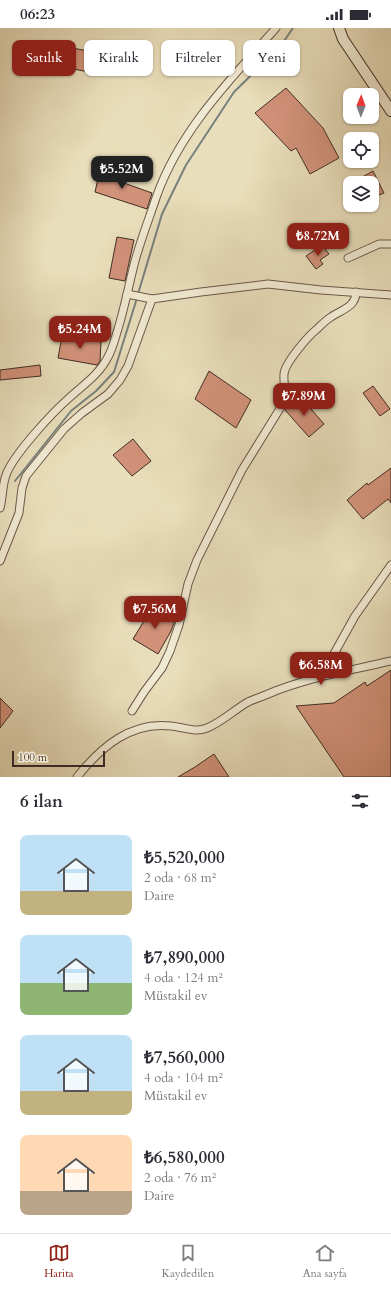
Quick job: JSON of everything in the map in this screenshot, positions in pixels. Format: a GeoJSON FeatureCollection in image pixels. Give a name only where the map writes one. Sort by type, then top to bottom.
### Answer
{"type":"FeatureCollection","features":[{"type":"Feature","properties":{"kind":"street"},"geometry":{"type":"LineString","coordinates":[[0,508],[4,479],[12,463],[51,415],[92,379],[105,363],[113,345],[130,295],[136,259],[157,195],[176,152],[219,91],[276,28]]}},
{"type":"Feature","properties":{"kind":"street"},"geometry":{"type":"LineString","coordinates":[[339,28],[343,39],[391,111]]}},
{"type":"Feature","properties":{"kind":"street"},"geometry":{"type":"LineString","coordinates":[[348,258],[379,244],[391,244]]}},
{"type":"Feature","properties":{"kind":"street"},"geometry":{"type":"LineString","coordinates":[[130,295],[149,299],[268,284],[391,295]]}},
{"type":"Feature","properties":{"kind":"street"},"geometry":{"type":"LineString","coordinates":[[132,711],[162,668],[170,651],[179,625],[188,584],[197,560],[242,470],[284,402],[286,392],[284,378],[286,367],[303,344],[316,330],[331,317],[352,304],[355,300],[356,292]]}},
{"type":"Feature","properties":{"kind":"street"},"geometry":{"type":"LineString","coordinates":[[0,561],[20,513],[22,488],[26,476],[64,429],[82,413],[108,394],[120,380],[128,366],[149,299]]}},
{"type":"Feature","properties":{"kind":"street"},"geometry":{"type":"LineString","coordinates":[[329,674],[330,660],[355,616],[391,565]]}},
{"type":"Feature","properties":{"kind":"street"},"geometry":{"type":"LineString","coordinates":[[78,777],[92,759],[104,748],[119,737],[136,729],[145,726],[160,725],[192,730],[207,728],[248,702],[289,685],[329,674],[391,661]]}},
{"type":"Feature","properties":{"kind":"building"},"geometry":{"type":"Polygon","coordinates":[[[76,49],[84,50],[84,71],[76,69],[76,49]]]}},
{"type":"Feature","properties":{"kind":"building"},"geometry":{"type":"Polygon","coordinates":[[[286,88],[323,128],[339,158],[310,174],[296,148],[291,151],[255,113],[286,88]]]}},
{"type":"Feature","properties":{"kind":"building"},"geometry":{"type":"Polygon","coordinates":[[[100,170],[126,179],[124,183],[152,193],[147,209],[95,192],[100,170]]]}},
{"type":"Feature","properties":{"kind":"building"},"geometry":{"type":"Polygon","coordinates":[[[373,171],[376,176],[364,176],[373,171]]]}},
{"type":"Feature","properties":{"kind":"building"},"geometry":{"type":"Polygon","coordinates":[[[379,183],[384,193],[379,195],[379,183]]]}},
{"type":"Feature","properties":{"kind":"building"},"geometry":{"type":"Polygon","coordinates":[[[117,237],[134,240],[125,281],[109,278],[117,237]]]}},
{"type":"Feature","properties":{"kind":"building"},"geometry":{"type":"Polygon","coordinates":[[[322,245],[329,254],[320,260],[323,264],[316,269],[306,256],[322,245]]]}},
{"type":"Feature","properties":{"kind":"building"},"geometry":{"type":"Polygon","coordinates":[[[62,336],[101,342],[100,361],[97,365],[58,358],[62,336]]]}},
{"type":"Feature","properties":{"kind":"building"},"geometry":{"type":"Polygon","coordinates":[[[40,365],[41,376],[0,380],[0,370],[40,365]]]}},
{"type":"Feature","properties":{"kind":"building"},"geometry":{"type":"Polygon","coordinates":[[[209,371],[251,400],[236,428],[195,399],[209,371]]]}},
{"type":"Feature","properties":{"kind":"building"},"geometry":{"type":"Polygon","coordinates":[[[373,386],[390,409],[380,416],[363,393],[373,386]]]}},
{"type":"Feature","properties":{"kind":"building"},"geometry":{"type":"Polygon","coordinates":[[[296,398],[302,405],[305,402],[324,424],[309,437],[285,410],[291,400],[292,402],[296,398]]]}},
{"type":"Feature","properties":{"kind":"building"},"geometry":{"type":"Polygon","coordinates":[[[133,439],[151,461],[132,476],[113,455],[133,439]]]}},
{"type":"Feature","properties":{"kind":"building"},"geometry":{"type":"Polygon","coordinates":[[[391,468],[391,503],[388,499],[363,519],[347,500],[367,483],[368,485],[391,468]]]}},
{"type":"Feature","properties":{"kind":"building"},"geometry":{"type":"Polygon","coordinates":[[[153,606],[175,620],[171,631],[158,654],[133,639],[153,606]]]}},
{"type":"Feature","properties":{"kind":"building"},"geometry":{"type":"Polygon","coordinates":[[[391,670],[391,777],[344,777],[296,706],[334,703],[365,682],[367,686],[391,670]]]}},
{"type":"Feature","properties":{"kind":"building"},"geometry":{"type":"Polygon","coordinates":[[[0,698],[13,711],[0,728],[0,698]]]}},
{"type":"Feature","properties":{"kind":"building"},"geometry":{"type":"Polygon","coordinates":[[[214,754],[229,777],[178,777],[195,767],[214,754]]]}},
{"type":"Feature","properties":{"kind":"waterway"},"geometry":{"type":"LineString","coordinates":[[138,294],[162,214],[186,165],[234,92],[280,47],[293,28]]}},
{"type":"Feature","properties":{"kind":"waterway"},"geometry":{"type":"LineString","coordinates":[[15,481],[71,411],[96,391],[114,372],[137,298]]}}]}
